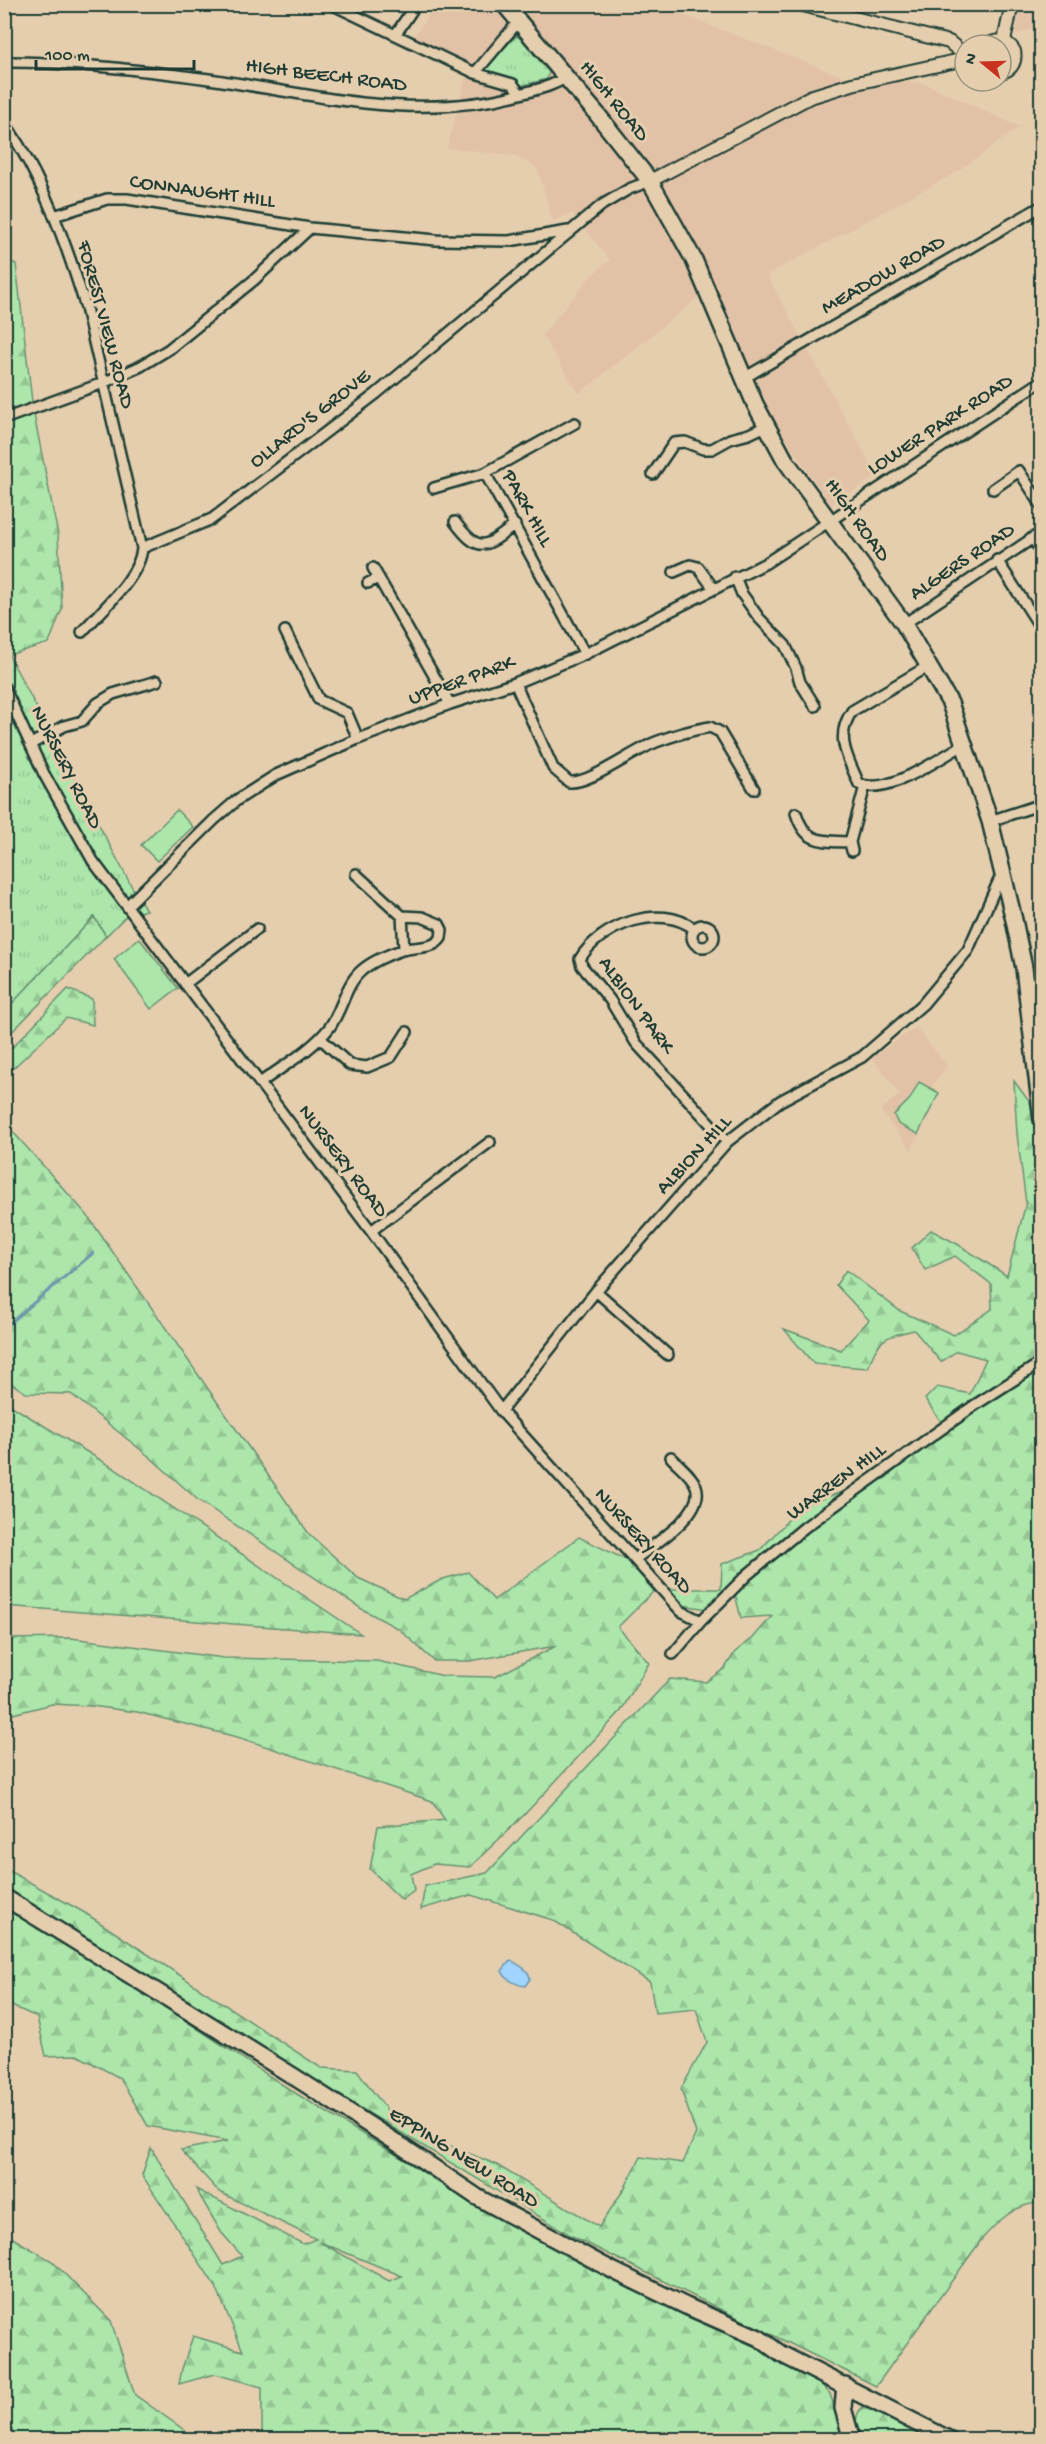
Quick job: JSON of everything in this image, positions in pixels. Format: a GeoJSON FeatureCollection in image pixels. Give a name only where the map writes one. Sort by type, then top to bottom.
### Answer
{"type":"FeatureCollection","features":[{"type":"Feature","properties":{"kind":"main road","name":"HIGH ROAD"},"geometry":{"type":"LineString","coordinates":[[504,4],[650,181],[694,260],[766,426],[786,460],[904,624],[930,665],[950,703],[990,821],[1024,968],[1040,1089],[1041,1120]]}},
{"type":"Feature","properties":{"kind":"main road","name":"EPPING NEW ROAD"},"geometry":{"type":"LineString","coordinates":[[4,1897],[313,2089],[477,2197],[614,2271],[759,2338],[781,2354],[950,2439]]}},
{"type":"Feature","properties":{"kind":"main road"},"geometry":{"type":"LineString","coordinates":[[845,2385],[843,2408],[852,2439]]}},
{"type":"Feature","properties":{"kind":"street"},"geometry":{"type":"LineString","coordinates":[[331,4],[475,73],[513,84],[520,94]]}},
{"type":"Feature","properties":{"kind":"street"},"geometry":{"type":"LineString","coordinates":[[396,34],[416,4]]}},
{"type":"Feature","properties":{"kind":"street"},"geometry":{"type":"LineString","coordinates":[[799,4],[949,42],[953,46]]}},
{"type":"Feature","properties":{"kind":"street"},"geometry":{"type":"LineString","coordinates":[[1006,33],[1012,4]]}},
{"type":"Feature","properties":{"kind":"street"},"geometry":{"type":"LineString","coordinates":[[475,73],[519,21]]}},
{"type":"Feature","properties":{"kind":"street"},"geometry":{"type":"LineString","coordinates":[[650,181],[810,97],[852,84],[953,60]]}},
{"type":"Feature","properties":{"kind":"street","name":"HIGH BEECH ROAD"},"geometry":{"type":"LineString","coordinates":[[4,62],[73,64],[207,79],[400,107],[498,101],[550,87],[566,77]]}},
{"type":"Feature","properties":{"kind":"street","name":"FOREST VIEW ROAD"},"geometry":{"type":"LineString","coordinates":[[4,122],[24,151],[54,216],[86,308],[142,548]]}},
{"type":"Feature","properties":{"kind":"street","name":"OLLARD'S GROVE"},"geometry":{"type":"LineString","coordinates":[[142,548],[212,519],[376,394],[602,205],[650,181]]}},
{"type":"Feature","properties":{"kind":"street","name":"CONNAUGHT HILL"},"geometry":{"type":"LineString","coordinates":[[54,216],[107,199],[127,199],[310,228],[436,240],[509,241],[570,231]]}},
{"type":"Feature","properties":{"kind":"street","name":"MEADOW ROAD"},"geometry":{"type":"LineString","coordinates":[[744,378],[1041,206]]}},
{"type":"Feature","properties":{"kind":"street"},"geometry":{"type":"LineString","coordinates":[[4,419],[103,383],[141,366],[169,349],[254,280],[310,228]]}},
{"type":"Feature","properties":{"kind":"street","name":"LOWER PARK ROAD"},"geometry":{"type":"LineString","coordinates":[[830,520],[1041,381]]}},
{"type":"Feature","properties":{"kind":"street","name":"PARK HILL"},"geometry":{"type":"LineString","coordinates":[[575,423],[485,473],[585,654]]}},
{"type":"Feature","properties":{"kind":"street"},"geometry":{"type":"LineString","coordinates":[[653,474],[674,443],[685,442],[703,449],[712,449],[730,439],[766,426]]}},
{"type":"Feature","properties":{"kind":"street"},"geometry":{"type":"LineString","coordinates":[[993,489],[1019,471],[1041,506]]}},
{"type":"Feature","properties":{"kind":"street"},"geometry":{"type":"LineString","coordinates":[[434,488],[485,473]]}},
{"type":"Feature","properties":{"kind":"street","name":"UPPER PARK"},"geometry":{"type":"LineString","coordinates":[[127,906],[214,820],[237,800],[276,775],[358,739],[450,704],[515,683],[585,654],[766,563],[830,520]]}},
{"type":"Feature","properties":{"kind":"street"},"geometry":{"type":"LineString","coordinates":[[455,522],[468,540],[476,544],[485,544],[515,525]]}},
{"type":"Feature","properties":{"kind":"street","name":"ALGERS ROAD"},"geometry":{"type":"LineString","coordinates":[[904,624],[1041,532]]}},
{"type":"Feature","properties":{"kind":"street"},"geometry":{"type":"LineString","coordinates":[[1032,538],[1041,552]]}},
{"type":"Feature","properties":{"kind":"street"},"geometry":{"type":"LineString","coordinates":[[82,632],[122,588],[141,559],[142,548]]}},
{"type":"Feature","properties":{"kind":"street"},"geometry":{"type":"LineString","coordinates":[[997,560],[1041,630]]}},
{"type":"Feature","properties":{"kind":"street"},"geometry":{"type":"LineString","coordinates":[[675,572],[690,565],[698,567],[714,589]]}},
{"type":"Feature","properties":{"kind":"street"},"geometry":{"type":"LineString","coordinates":[[373,568],[450,704]]}},
{"type":"Feature","properties":{"kind":"street"},"geometry":{"type":"LineString","coordinates":[[735,577],[742,594],[759,618],[785,645],[800,682],[815,706]]}},
{"type":"Feature","properties":{"kind":"street"},"geometry":{"type":"LineString","coordinates":[[368,583],[379,578]]}},
{"type":"Feature","properties":{"kind":"street"},"geometry":{"type":"LineString","coordinates":[[285,631],[319,700],[347,713],[358,739]]}},
{"type":"Feature","properties":{"kind":"street"},"geometry":{"type":"LineString","coordinates":[[930,665],[852,711],[844,722],[842,737],[845,751],[859,784],[879,788],[893,784],[965,744]]}},
{"type":"Feature","properties":{"kind":"street"},"geometry":{"type":"LineString","coordinates":[[31,744],[64,726],[82,721],[98,703],[113,694],[157,681]]}},
{"type":"Feature","properties":{"kind":"street"},"geometry":{"type":"LineString","coordinates":[[515,683],[554,768],[569,782],[584,781],[625,756],[656,742],[710,726],[720,732],[754,789]]}},
{"type":"Feature","properties":{"kind":"street","name":"NURSERY ROAD"},"geometry":{"type":"LineString","coordinates":[[4,687],[44,774],[93,861],[371,1231],[501,1412],[681,1611],[701,1621]]}},
{"type":"Feature","properties":{"kind":"street"},"geometry":{"type":"LineString","coordinates":[[796,813],[801,829],[820,842],[851,847],[865,786]]}},
{"type":"Feature","properties":{"kind":"street"},"geometry":{"type":"LineString","coordinates":[[990,821],[1041,804]]}},
{"type":"Feature","properties":{"kind":"street"},"geometry":{"type":"LineString","coordinates":[[356,874],[402,916],[404,949]]}},
{"type":"Feature","properties":{"kind":"street","name":"ALBION HILL"},"geometry":{"type":"LineString","coordinates":[[501,1412],[596,1291],[727,1142],[780,1101],[862,1058],[923,1004],[968,950],[1003,875]]}},
{"type":"Feature","properties":{"kind":"street"},"geometry":{"type":"LineString","coordinates":[[260,1083],[320,1038],[333,1021],[352,982],[361,971],[404,949],[439,942],[442,934],[439,924],[409,915],[402,916]]}},
{"type":"Feature","properties":{"kind":"street","name":"ALBION PARK"},"geometry":{"type":"LineString","coordinates":[[694,929],[687,923],[667,917],[651,916],[605,934],[586,949],[580,959],[582,966],[610,1000],[636,1043],[727,1142]]}},
{"type":"Feature","properties":{"kind":"street"},"geometry":{"type":"LineString","coordinates":[[185,984],[256,929]]}},
{"type":"Feature","properties":{"kind":"street"},"geometry":{"type":"LineString","coordinates":[[320,1038],[350,1065],[367,1067],[391,1057],[407,1032]]}},
{"type":"Feature","properties":{"kind":"street"},"geometry":{"type":"LineString","coordinates":[[371,1231],[490,1142]]}},
{"type":"Feature","properties":{"kind":"street"},"geometry":{"type":"LineString","coordinates":[[596,1291],[668,1355]]}},
{"type":"Feature","properties":{"kind":"street","name":"WARREN HILL"},"geometry":{"type":"LineString","coordinates":[[673,1654],[701,1621],[747,1575],[806,1527],[975,1405],[1041,1362]]}},
{"type":"Feature","properties":{"kind":"street"},"geometry":{"type":"LineString","coordinates":[[634,1559],[667,1535],[689,1514],[697,1498],[697,1489],[693,1481],[671,1457]]}},
{"type":"Feature","properties":{"kind":"shaded area"},"geometry":{"type":"Polygon","coordinates":[[[420,5],[657,5],[841,76],[926,84],[1020,127],[955,173],[767,275],[877,476],[831,505],[776,425],[714,285],[579,394],[542,335],[590,277],[610,260],[572,213],[553,221],[537,168],[516,156],[447,148],[469,66],[412,40],[430,13],[420,5]]]}},
{"type":"Feature","properties":{"kind":"shaded area"},"geometry":{"type":"Polygon","coordinates":[[[1017,5],[1041,5],[1041,26],[1016,35],[1017,5]]]}},
{"type":"Feature","properties":{"kind":"shaded area"},"geometry":{"type":"Polygon","coordinates":[[[916,1027],[947,1066],[929,1090],[937,1095],[911,1150],[880,1110],[900,1094],[872,1058],[916,1027]]]}},
{"type":"Feature","properties":{"kind":"green space"},"geometry":{"type":"Polygon","coordinates":[[[516,36],[523,40],[549,72],[547,79],[520,86],[517,81],[490,73],[484,68],[516,36]]]}},
{"type":"Feature","properties":{"kind":"green space"},"geometry":{"type":"Polygon","coordinates":[[[5,259],[16,264],[33,410],[58,535],[62,609],[49,643],[5,656],[5,259]]]}},
{"type":"Feature","properties":{"kind":"green space"},"geometry":{"type":"Polygon","coordinates":[[[6,650],[146,910],[126,916],[106,936],[94,917],[5,1011],[4,652],[6,650]]]}},
{"type":"Feature","properties":{"kind":"green space"},"geometry":{"type":"Polygon","coordinates":[[[177,810],[193,827],[157,861],[141,845],[177,810]]]}},
{"type":"Feature","properties":{"kind":"green space"},"geometry":{"type":"Polygon","coordinates":[[[94,917],[106,936],[5,1039],[5,1011],[94,917]]]}},
{"type":"Feature","properties":{"kind":"green space"},"geometry":{"type":"Polygon","coordinates":[[[139,938],[178,988],[151,1009],[114,959],[139,938]]]}},
{"type":"Feature","properties":{"kind":"green space"},"geometry":{"type":"Polygon","coordinates":[[[68,989],[92,999],[93,1025],[66,1018],[6,1075],[5,1123],[5,1055],[68,989]]]}},
{"type":"Feature","properties":{"kind":"green space"},"geometry":{"type":"Polygon","coordinates":[[[1014,1081],[1036,1111],[1042,1170],[1041,1222],[1034,1235],[1035,1256],[1042,1263],[1041,2203],[1016,2209],[994,2226],[982,2239],[876,2386],[570,2235],[344,2098],[5,1887],[4,1868],[85,1913],[321,2068],[357,2070],[392,2117],[448,2145],[495,2164],[599,2227],[624,2189],[641,2157],[683,2163],[696,2133],[681,2089],[707,2042],[696,2009],[655,2013],[650,1982],[553,1920],[471,1895],[421,1909],[425,1886],[487,1873],[670,1679],[706,1682],[725,1668],[735,1652],[753,1638],[772,1616],[741,1618],[735,1594],[714,1610],[682,1605],[667,1589],[721,1589],[722,1564],[760,1550],[802,1505],[886,1478],[944,1426],[925,1399],[937,1387],[970,1394],[986,1359],[957,1351],[941,1362],[914,1330],[884,1340],[875,1350],[868,1368],[814,1364],[784,1329],[841,1350],[869,1320],[836,1285],[846,1270],[900,1311],[954,1335],[992,1309],[991,1284],[955,1256],[925,1270],[912,1248],[931,1230],[1007,1276],[1026,1203],[1017,1134],[1014,1081]]]}},
{"type":"Feature","properties":{"kind":"green space"},"geometry":{"type":"Polygon","coordinates":[[[919,1082],[939,1093],[918,1134],[898,1124],[894,1115],[910,1099],[919,1082]]]}},
{"type":"Feature","properties":{"kind":"green space"},"geometry":{"type":"Polygon","coordinates":[[[5,1123],[87,1215],[309,1534],[358,1578],[404,1599],[443,1579],[468,1572],[494,1600],[579,1537],[631,1562],[654,1591],[618,1627],[649,1663],[621,1711],[524,1815],[470,1867],[434,1864],[411,1874],[414,1891],[402,1900],[370,1869],[378,1826],[445,1820],[432,1801],[237,1737],[137,1712],[52,1704],[13,1714],[5,1727],[5,1639],[71,1638],[224,1658],[377,1661],[444,1676],[495,1677],[556,1646],[470,1661],[434,1661],[399,1629],[362,1609],[198,1500],[151,1458],[71,1394],[26,1393],[5,1379],[5,1123]]]}},
{"type":"Feature","properties":{"kind":"green space"},"geometry":{"type":"Polygon","coordinates":[[[5,1402],[115,1469],[361,1634],[5,1606],[5,1402]]]}},
{"type":"Feature","properties":{"kind":"green space"},"geometry":{"type":"Polygon","coordinates":[[[4,1906],[89,1957],[292,2091],[452,2189],[805,2373],[821,2384],[830,2394],[845,2439],[262,2439],[262,2387],[215,2374],[179,2384],[193,2336],[243,2351],[216,2287],[142,2175],[151,2148],[223,2265],[242,2256],[221,2232],[196,2189],[303,2244],[316,2239],[219,2192],[181,2150],[228,2141],[148,2126],[120,2078],[77,2055],[46,2056],[37,2017],[5,2003],[4,1906]],[[320,2242],[389,2281],[402,2276],[320,2242]]]}},
{"type":"Feature","properties":{"kind":"green space"},"geometry":{"type":"Polygon","coordinates":[[[4,2233],[52,2261],[111,2321],[135,2395],[197,2439],[5,2439],[4,2233]]]}},
{"type":"Feature","properties":{"kind":"green space"},"geometry":{"type":"Polygon","coordinates":[[[867,2404],[937,2439],[859,2439],[856,2429],[857,2415],[867,2404]]]}},
{"type":"Feature","properties":{"kind":"water"},"geometry":{"type":"Polygon","coordinates":[[[512,1961],[528,1973],[530,1979],[525,1986],[511,1981],[503,1974],[502,1971],[512,1961]]]}},
{"type":"Feature","properties":{"kind":"waterway"},"geometry":{"type":"LineString","coordinates":[[4,1328],[93,1253]]}}]}
